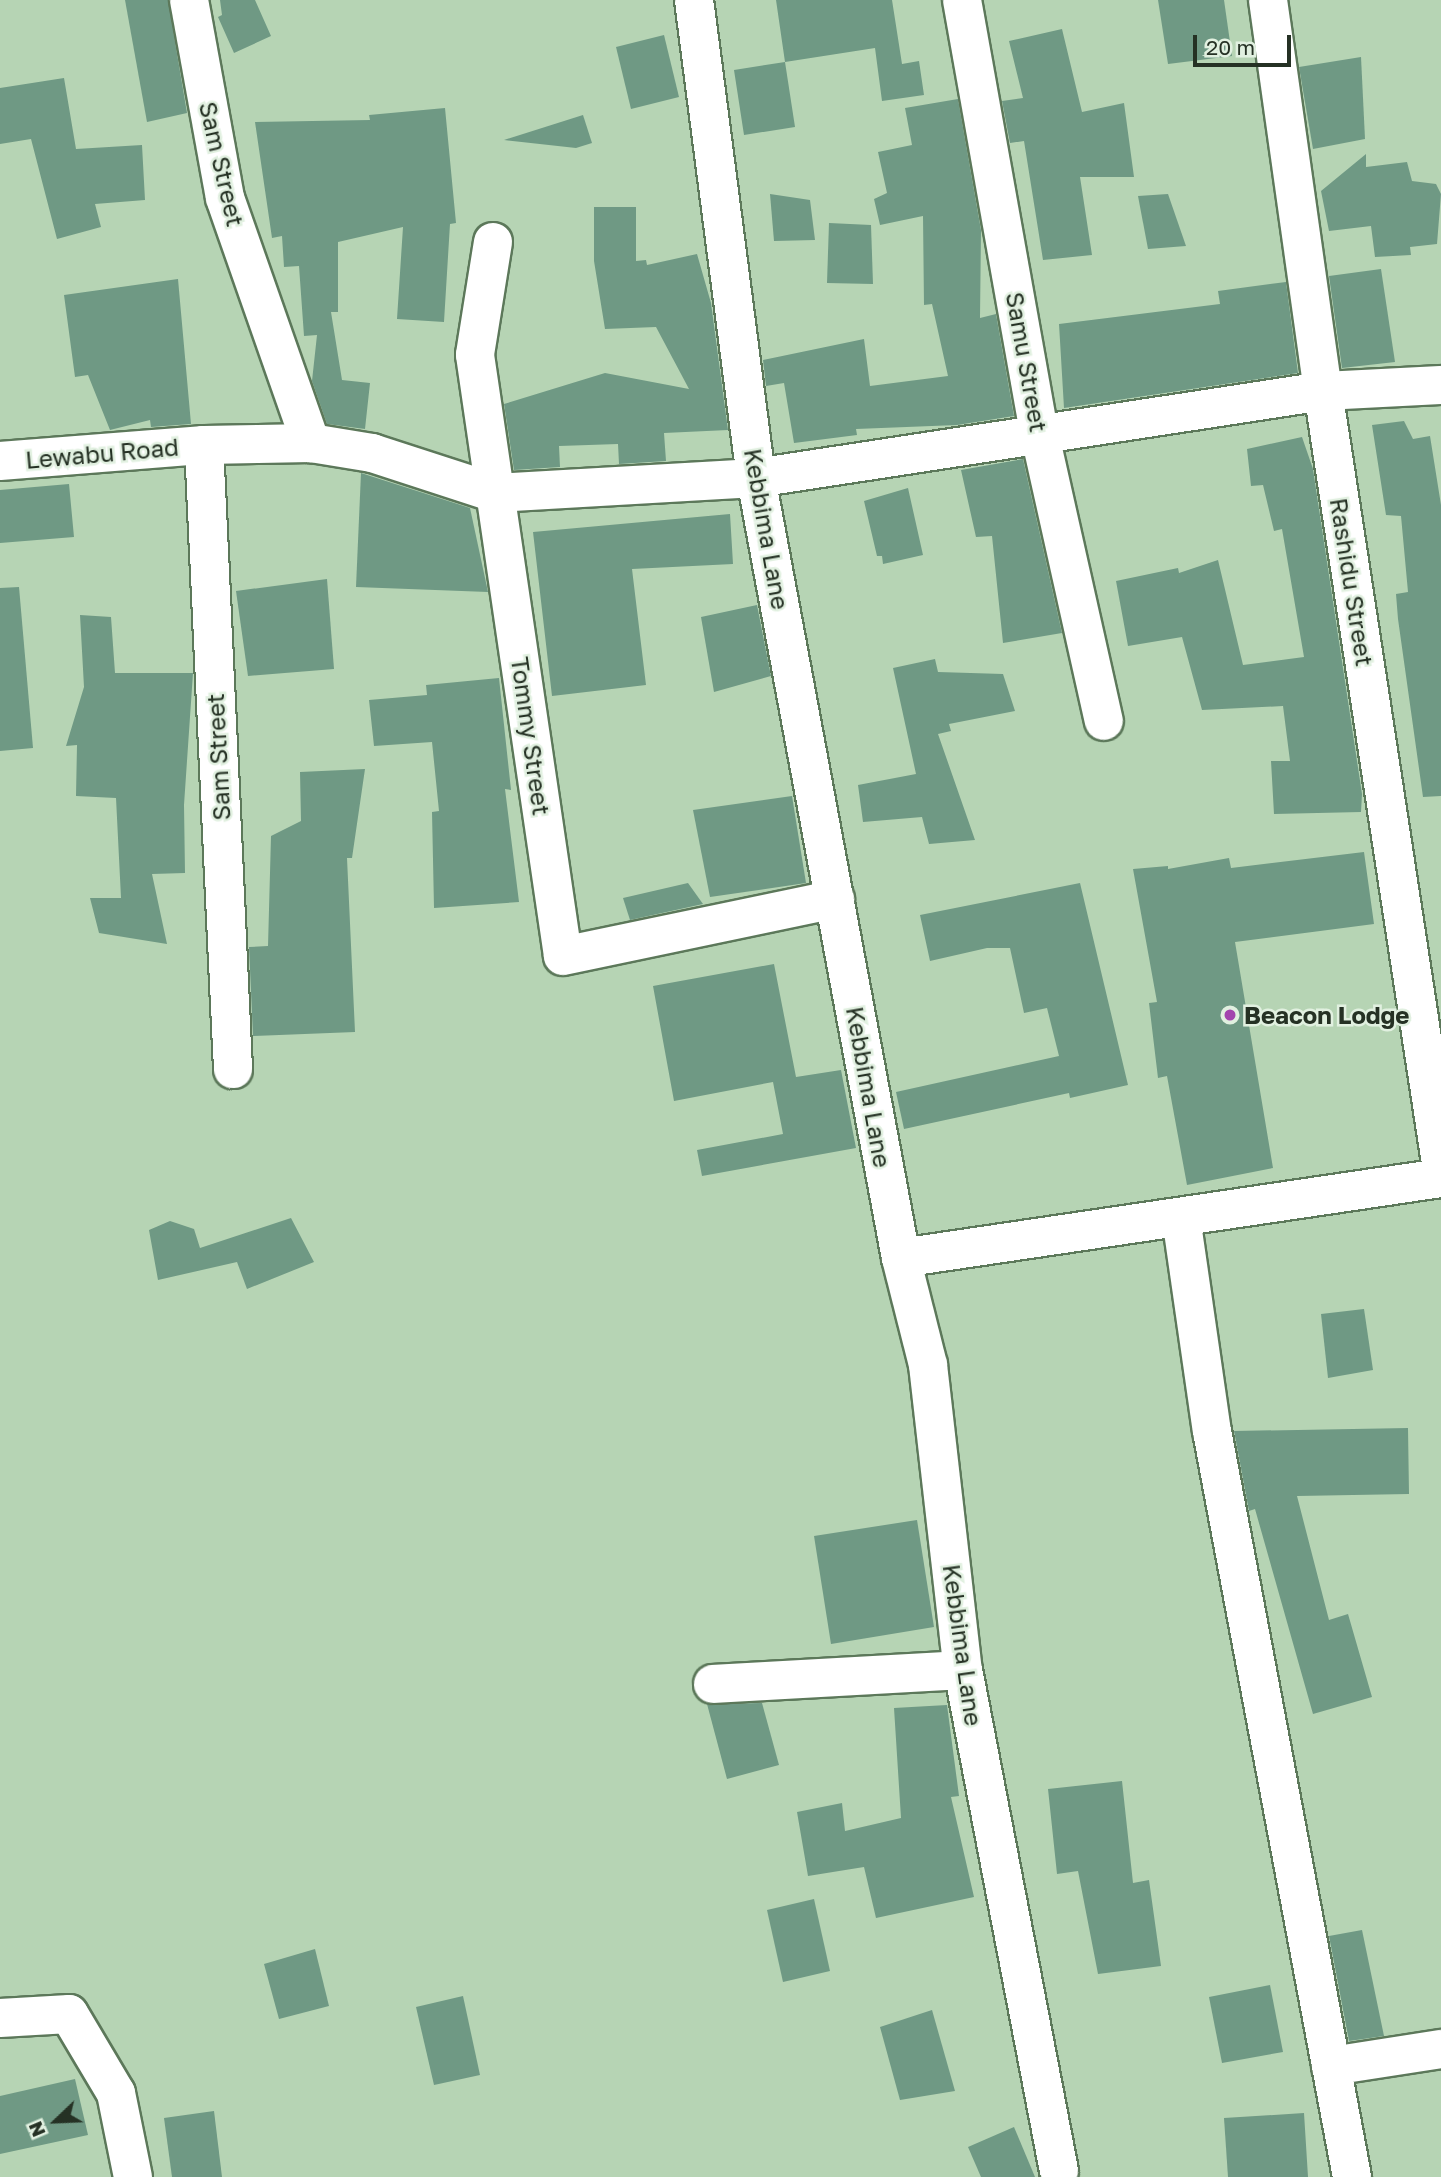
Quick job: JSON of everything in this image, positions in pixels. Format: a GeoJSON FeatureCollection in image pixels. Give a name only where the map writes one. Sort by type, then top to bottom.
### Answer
{"type":"FeatureCollection","features":[{"type":"Feature","properties":{"kind":"street","name":"Sam Street"},"geometry":{"type":"LineString","coordinates":[[189,0],[225,198],[311,443]]}},
{"type":"Feature","properties":{"kind":"street","name":"Kebbima Lane"},"geometry":{"type":"LineString","coordinates":[[694,0],[756,478],[901,1258],[928,1365],[964,1670],[1059,2171]]}},
{"type":"Feature","properties":{"kind":"street","name":"Samu Street"},"geometry":{"type":"LineString","coordinates":[[962,0],[1039,431],[1104,720]]}},
{"type":"Feature","properties":{"kind":"street","name":"Rashidu Street"},"geometry":{"type":"LineString","coordinates":[[1268,0],[1323,391],[1441,1163]]}},
{"type":"Feature","properties":{"kind":"street","name":"Tommy Street"},"geometry":{"type":"LineString","coordinates":[[493,242],[475,355],[563,956],[835,899]]}},
{"type":"Feature","properties":{"kind":"street"},"geometry":{"type":"LineString","coordinates":[[495,492],[756,478],[1039,431],[1323,391],[1441,385]]}},
{"type":"Feature","properties":{"kind":"street","name":"Lewabu Road"},"geometry":{"type":"LineString","coordinates":[[0,461],[204,445],[311,443],[372,453],[495,492]]}},
{"type":"Feature","properties":{"kind":"street","name":"Sam Street"},"geometry":{"type":"LineString","coordinates":[[204,445],[233,1069]]}},
{"type":"Feature","properties":{"kind":"street"},"geometry":{"type":"LineString","coordinates":[[901,1258],[1441,1178]]}},
{"type":"Feature","properties":{"kind":"street"},"geometry":{"type":"LineString","coordinates":[[1181,1217],[1212,1431],[1352,2177]]}},
{"type":"Feature","properties":{"kind":"street"},"geometry":{"type":"LineString","coordinates":[[713,1684],[964,1670]]}},
{"type":"Feature","properties":{"kind":"street"},"geometry":{"type":"LineString","coordinates":[[0,2018],[69,2014],[116,2093],[133,2177]]}},
{"type":"Feature","properties":{"kind":"street"},"geometry":{"type":"LineString","coordinates":[[1331,2066],[1441,2049]]}},
{"type":"Feature","properties":{"kind":"building"},"geometry":{"type":"Polygon","coordinates":[[[125,0],[168,0],[187,113],[147,122],[125,0]]]}},
{"type":"Feature","properties":{"kind":"building"},"geometry":{"type":"Polygon","coordinates":[[[220,0],[255,0],[271,36],[234,53],[218,17],[222,15],[220,0]]]}},
{"type":"Feature","properties":{"kind":"building"},"geometry":{"type":"Polygon","coordinates":[[[776,0],[892,0],[902,64],[919,61],[924,95],[882,101],[875,48],[785,62],[776,0]]]}},
{"type":"Feature","properties":{"kind":"building"},"geometry":{"type":"Polygon","coordinates":[[[1158,0],[1224,0],[1232,56],[1168,64],[1158,0]]]}},
{"type":"Feature","properties":{"kind":"building"},"geometry":{"type":"Polygon","coordinates":[[[1062,29],[1082,112],[1124,103],[1134,177],[1080,177],[1092,255],[1043,260],[1024,141],[1010,143],[1002,101],[1023,98],[1009,41],[1062,29]]]}},
{"type":"Feature","properties":{"kind":"building"},"geometry":{"type":"Polygon","coordinates":[[[664,35],[679,97],[631,109],[616,47],[664,35]]]}},
{"type":"Feature","properties":{"kind":"building"},"geometry":{"type":"Polygon","coordinates":[[[1361,57],[1365,139],[1313,149],[1299,67],[1361,57]]]}},
{"type":"Feature","properties":{"kind":"building"},"geometry":{"type":"Polygon","coordinates":[[[785,62],[795,127],[744,135],[734,70],[785,62]]]}},
{"type":"Feature","properties":{"kind":"building"},"geometry":{"type":"Polygon","coordinates":[[[64,78],[76,149],[142,145],[145,200],[95,204],[101,227],[57,239],[31,139],[0,144],[0,88],[64,78]]]}},
{"type":"Feature","properties":{"kind":"building"},"geometry":{"type":"Polygon","coordinates":[[[958,99],[981,230],[980,318],[996,314],[1014,416],[957,425],[856,429],[857,435],[794,443],[784,383],[766,386],[763,360],[864,339],[870,386],[948,376],[932,304],[924,305],[923,216],[880,225],[874,199],[887,193],[878,152],[912,145],[905,108],[958,99]]]}},
{"type":"Feature","properties":{"kind":"building"},"geometry":{"type":"Polygon","coordinates":[[[445,108],[456,223],[450,224],[444,322],[397,319],[403,227],[338,242],[338,312],[331,312],[342,380],[370,383],[365,429],[327,424],[312,381],[317,335],[304,336],[299,266],[284,267],[282,236],[272,238],[255,122],[370,120],[369,115],[445,108]]]}},
{"type":"Feature","properties":{"kind":"building"},"geometry":{"type":"Polygon","coordinates":[[[583,115],[592,143],[576,148],[504,140],[583,115]]]}},
{"type":"Feature","properties":{"kind":"building"},"geometry":{"type":"Polygon","coordinates":[[[1366,154],[1366,167],[1407,162],[1412,181],[1436,184],[1441,194],[1437,244],[1410,247],[1411,255],[1375,257],[1371,226],[1329,231],[1321,191],[1366,154]]]}},
{"type":"Feature","properties":{"kind":"building"},"geometry":{"type":"Polygon","coordinates":[[[770,194],[810,200],[815,240],[774,241],[770,194]]]}},
{"type":"Feature","properties":{"kind":"building"},"geometry":{"type":"Polygon","coordinates":[[[1168,194],[1186,246],[1148,249],[1138,196],[1168,194]]]}},
{"type":"Feature","properties":{"kind":"building"},"geometry":{"type":"Polygon","coordinates":[[[594,207],[636,207],[636,261],[646,260],[647,265],[697,254],[711,303],[728,430],[664,433],[666,461],[619,464],[618,444],[559,446],[560,467],[514,470],[504,404],[605,373],[689,389],[656,327],[605,329],[594,261],[594,207]]]}},
{"type":"Feature","properties":{"kind":"building"},"geometry":{"type":"Polygon","coordinates":[[[829,223],[871,225],[873,284],[827,283],[829,223]]]}},
{"type":"Feature","properties":{"kind":"building"},"geometry":{"type":"Polygon","coordinates":[[[1381,269],[1395,362],[1342,368],[1329,276],[1381,269]]]}},
{"type":"Feature","properties":{"kind":"building"},"geometry":{"type":"Polygon","coordinates":[[[178,279],[191,424],[151,427],[150,420],[110,430],[88,375],[75,377],[64,295],[178,279]]]}},
{"type":"Feature","properties":{"kind":"building"},"geometry":{"type":"Polygon","coordinates":[[[1286,282],[1298,373],[1064,408],[1059,324],[1220,304],[1218,291],[1286,282]]]}},
{"type":"Feature","properties":{"kind":"building"},"geometry":{"type":"Polygon","coordinates":[[[1404,421],[1413,439],[1430,436],[1441,505],[1441,796],[1423,797],[1396,594],[1408,592],[1401,516],[1386,515],[1372,425],[1404,421]]]}},
{"type":"Feature","properties":{"kind":"building"},"geometry":{"type":"Polygon","coordinates":[[[1302,437],[1313,469],[1362,794],[1361,812],[1274,814],[1271,761],[1290,761],[1283,706],[1202,710],[1182,637],[1128,646],[1116,581],[1178,568],[1179,573],[1218,560],[1243,665],[1304,657],[1282,529],[1274,531],[1263,485],[1251,486],[1247,449],[1302,437]]]}},
{"type":"Feature","properties":{"kind":"building"},"geometry":{"type":"Polygon","coordinates":[[[1023,459],[1062,633],[1003,643],[992,536],[976,537],[961,470],[1023,459]]]}},
{"type":"Feature","properties":{"kind":"building"},"geometry":{"type":"Polygon","coordinates":[[[361,473],[470,508],[488,592],[356,587],[361,473]]]}},
{"type":"Feature","properties":{"kind":"building"},"geometry":{"type":"Polygon","coordinates":[[[69,484],[74,537],[0,543],[0,490],[69,484]]]}},
{"type":"Feature","properties":{"kind":"building"},"geometry":{"type":"Polygon","coordinates":[[[908,488],[923,555],[883,564],[882,556],[877,556],[864,501],[908,488]]]}},
{"type":"Feature","properties":{"kind":"building"},"geometry":{"type":"Polygon","coordinates":[[[730,514],[733,564],[632,569],[646,685],[552,696],[533,532],[730,514]]]}},
{"type":"Feature","properties":{"kind":"building"},"geometry":{"type":"Polygon","coordinates":[[[327,579],[334,669],[248,676],[236,591],[327,579]]]}},
{"type":"Feature","properties":{"kind":"building"},"geometry":{"type":"Polygon","coordinates":[[[19,587],[33,748],[0,751],[0,588],[19,587]]]}},
{"type":"Feature","properties":{"kind":"building"},"geometry":{"type":"Polygon","coordinates":[[[757,605],[771,676],[714,692],[701,617],[757,605]]]}},
{"type":"Feature","properties":{"kind":"building"},"geometry":{"type":"Polygon","coordinates":[[[80,615],[111,617],[115,673],[193,673],[184,805],[185,873],[152,874],[167,944],[99,933],[90,898],[121,898],[116,798],[76,796],[77,745],[66,746],[84,687],[80,615]]]}},
{"type":"Feature","properties":{"kind":"building"},"geometry":{"type":"Polygon","coordinates":[[[935,659],[938,672],[1003,674],[1015,711],[949,724],[951,731],[938,734],[975,840],[929,844],[922,817],[863,822],[858,785],[916,774],[893,668],[935,659]]]}},
{"type":"Feature","properties":{"kind":"building"},"geometry":{"type":"Polygon","coordinates":[[[499,678],[511,790],[505,789],[519,902],[434,908],[432,812],[439,811],[432,742],[374,746],[369,700],[427,695],[426,685],[499,678]]]}},
{"type":"Feature","properties":{"kind":"building"},"geometry":{"type":"Polygon","coordinates":[[[365,769],[352,858],[347,858],[355,1032],[253,1036],[249,947],[268,946],[271,836],[301,821],[300,772],[365,769]]]}},
{"type":"Feature","properties":{"kind":"building"},"geometry":{"type":"Polygon","coordinates":[[[792,796],[806,883],[710,897],[693,810],[792,796]]]}},
{"type":"Feature","properties":{"kind":"building"},"geometry":{"type":"Polygon","coordinates":[[[1364,852],[1374,924],[1235,942],[1273,1168],[1187,1185],[1167,1076],[1158,1078],[1149,1003],[1157,1002],[1133,869],[1168,866],[1168,869],[1229,858],[1231,868],[1364,852]]]}},
{"type":"Feature","properties":{"kind":"building"},"geometry":{"type":"Polygon","coordinates":[[[688,883],[703,904],[630,920],[623,898],[688,883]]]}},
{"type":"Feature","properties":{"kind":"building"},"geometry":{"type":"Polygon","coordinates":[[[1080,883],[1128,1085],[1070,1098],[1069,1093],[904,1129],[896,1092],[1059,1056],[1047,1008],[1024,1013],[1010,948],[987,948],[930,961],[920,915],[1080,883]]]}},
{"type":"Feature","properties":{"kind":"building"},"geometry":{"type":"Polygon","coordinates":[[[774,964],[796,1077],[841,1070],[856,1148],[702,1176],[697,1150],[783,1134],[773,1082],[674,1101],[653,986],[774,964]]]}},
{"type":"Feature","properties":{"kind":"building"},"geometry":{"type":"Polygon","coordinates":[[[291,1218],[314,1262],[247,1289],[237,1262],[158,1280],[149,1230],[170,1221],[194,1229],[200,1248],[291,1218]]]}},
{"type":"Feature","properties":{"kind":"building"},"geometry":{"type":"Polygon","coordinates":[[[1364,1309],[1373,1370],[1328,1378],[1321,1314],[1364,1309]]]}},
{"type":"Feature","properties":{"kind":"building"},"geometry":{"type":"Polygon","coordinates":[[[1408,1428],[1409,1494],[1297,1496],[1329,1620],[1348,1614],[1372,1697],[1313,1714],[1255,1509],[1249,1511],[1234,1431],[1408,1428]]]}},
{"type":"Feature","properties":{"kind":"building"},"geometry":{"type":"Polygon","coordinates":[[[917,1520],[934,1627],[831,1644],[814,1536],[917,1520]]]}},
{"type":"Feature","properties":{"kind":"building"},"geometry":{"type":"Polygon","coordinates":[[[762,1703],[779,1765],[727,1779],[707,1704],[762,1703]]]}},
{"type":"Feature","properties":{"kind":"building"},"geometry":{"type":"Polygon","coordinates":[[[947,1705],[959,1796],[951,1797],[974,1897],[876,1918],[864,1867],[808,1876],[797,1812],[842,1803],[845,1831],[901,1818],[894,1708],[947,1705]]]}},
{"type":"Feature","properties":{"kind":"building"},"geometry":{"type":"Polygon","coordinates":[[[1122,1781],[1133,1883],[1149,1880],[1161,1966],[1098,1974],[1078,1871],[1057,1874],[1048,1789],[1122,1781]]]}},
{"type":"Feature","properties":{"kind":"building"},"geometry":{"type":"Polygon","coordinates":[[[814,1899],[830,1971],[783,1982],[767,1910],[814,1899]]]}},
{"type":"Feature","properties":{"kind":"building"},"geometry":{"type":"Polygon","coordinates":[[[1362,1930],[1384,2036],[1349,2041],[1329,1936],[1362,1930]]]}},
{"type":"Feature","properties":{"kind":"building"},"geometry":{"type":"Polygon","coordinates":[[[315,1949],[329,2006],[279,2019],[264,1964],[315,1949]]]}},
{"type":"Feature","properties":{"kind":"building"},"geometry":{"type":"Polygon","coordinates":[[[1270,1985],[1283,2052],[1222,2063],[1209,1997],[1270,1985]]]}},
{"type":"Feature","properties":{"kind":"building"},"geometry":{"type":"Polygon","coordinates":[[[463,1996],[480,2075],[434,2085],[416,2007],[463,1996]]]}},
{"type":"Feature","properties":{"kind":"building"},"geometry":{"type":"Polygon","coordinates":[[[932,2010],[955,2091],[900,2100],[880,2027],[932,2010]]]}},
{"type":"Feature","properties":{"kind":"building"},"geometry":{"type":"Polygon","coordinates":[[[75,2079],[88,2135],[0,2154],[0,2096],[75,2079]]]}},
{"type":"Feature","properties":{"kind":"building"},"geometry":{"type":"Polygon","coordinates":[[[214,2111],[222,2177],[172,2177],[164,2118],[214,2111]]]}},
{"type":"Feature","properties":{"kind":"building"},"geometry":{"type":"Polygon","coordinates":[[[1304,2113],[1308,2177],[1228,2177],[1224,2118],[1304,2113]]]}},
{"type":"Feature","properties":{"kind":"building"},"geometry":{"type":"Polygon","coordinates":[[[1014,2127],[1035,2177],[981,2177],[968,2147],[1014,2127]]]}},
{"type":"Feature","properties":{"kind":"place","name":"Beacon Lodge"},"geometry":{"type":"Point","coordinates":[1230,1015]}}]}
